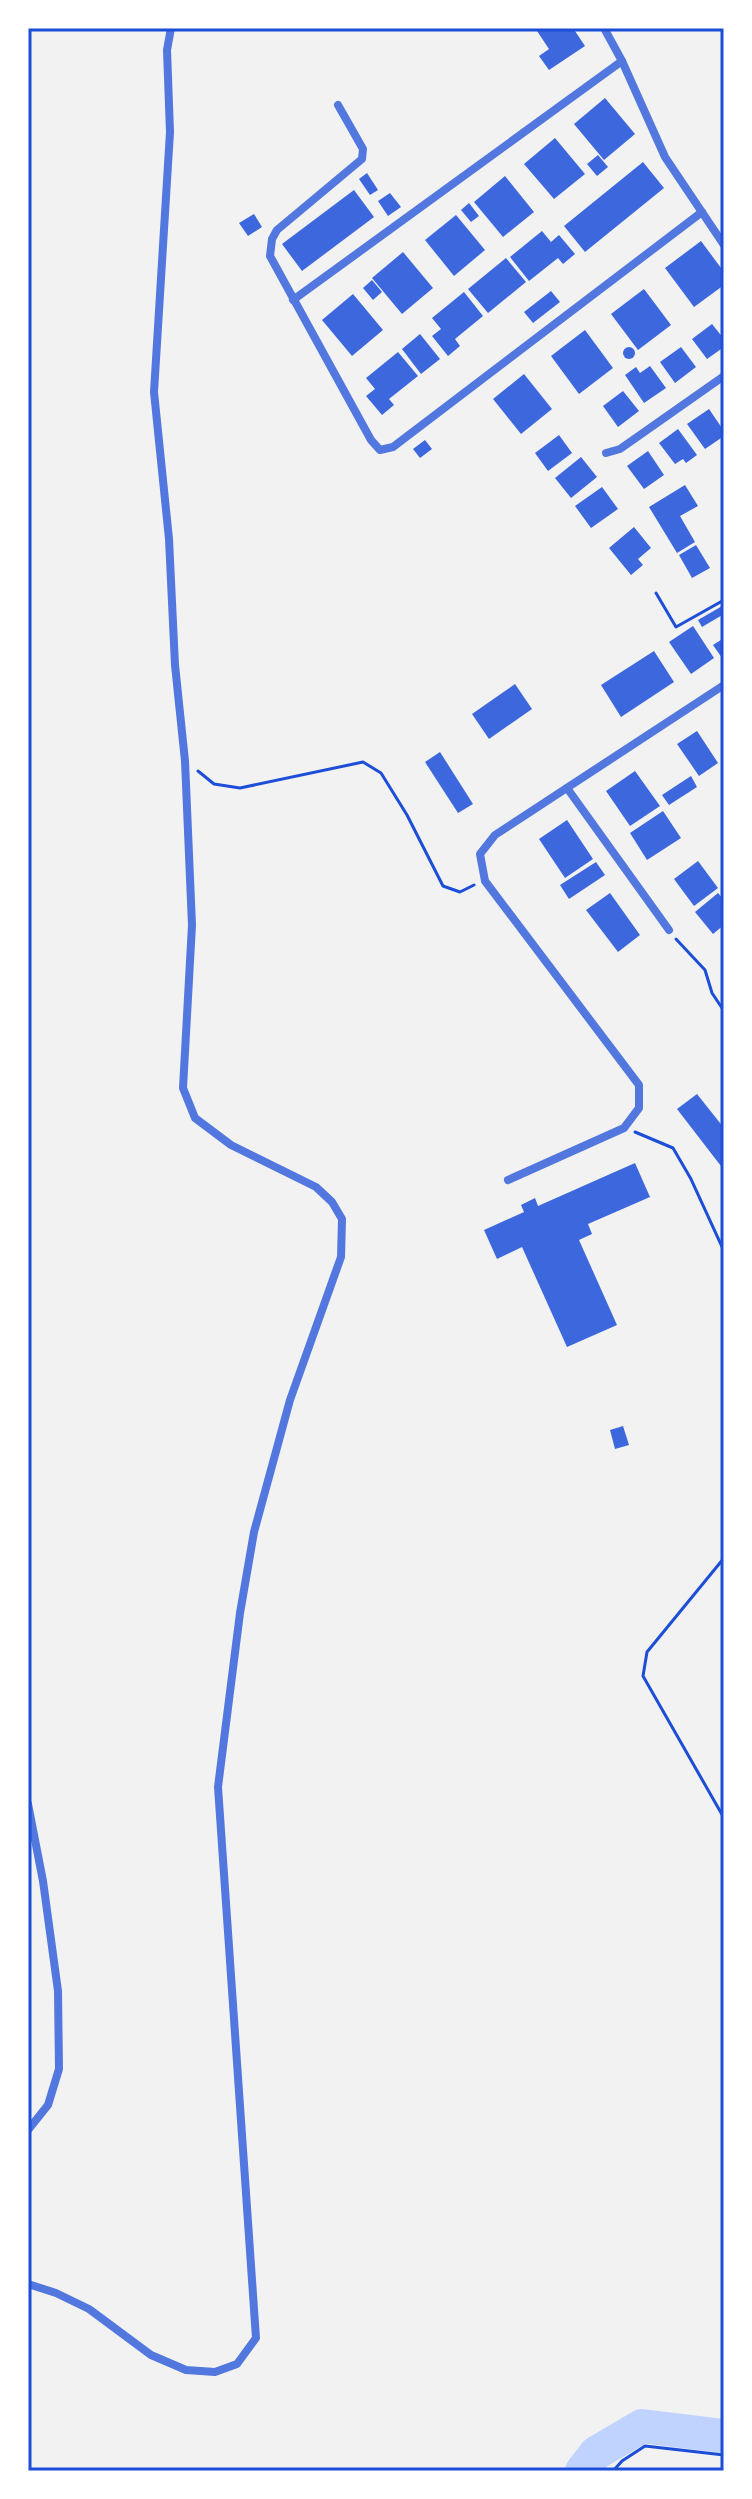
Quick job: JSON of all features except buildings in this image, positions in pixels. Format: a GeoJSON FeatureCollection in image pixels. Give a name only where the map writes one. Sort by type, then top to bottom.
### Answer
{"type":"FeatureCollection","features":[{"type":"Feature","properties":{"kind":"street"},"geometry":{"type":"LineString","coordinates":[[28,2284],[89,2309],[151,2355],[186,2370],[215,2372],[237,2364],[256,2338],[218,1787],[240,1613],[254,1532],[290,1400],[341,1257],[342,1219],[332,1202],[316,1187],[231,1145],[195,1118],[183,1088],[192,925],[185,761],[175,665],[169,539],[154,392],[170,132],[167,50],[171,28]]}},
{"type":"Feature","properties":{"kind":"street"},"geometry":{"type":"LineString","coordinates":[[604,28],[665,157],[724,245]]}},
{"type":"Feature","properties":{"kind":"street"},"geometry":{"type":"LineString","coordinates":[[293,300],[622,61]]}},
{"type":"Feature","properties":{"kind":"street"},"geometry":{"type":"LineString","coordinates":[[338,105],[363,149],[362,159],[277,230],[272,239],[270,256],[371,440],[380,450],[393,447],[702,212]]}},
{"type":"Feature","properties":{"kind":"street"},"geometry":{"type":"LineString","coordinates":[[606,453],[620,449],[724,376]]}},
{"type":"Feature","properties":{"kind":"street"},"geometry":{"type":"LineString","coordinates":[[508,1180],[624,1128],[639,1108],[639,1085],[485,881],[480,854],[495,835],[724,685]]}},
{"type":"Feature","properties":{"kind":"street"},"geometry":{"type":"LineString","coordinates":[[567,788],[669,930]]}},
{"type":"Feature","properties":{"kind":"street"},"geometry":{"type":"LineString","coordinates":[[28,1804],[43,1881],[58,1991],[59,2069],[48,2105],[28,2130]]}},
{"type":"Feature","properties":{"kind":"path"},"geometry":{"type":"LineString","coordinates":[[656,593],[676,627],[724,600]]}},
{"type":"Feature","properties":{"kind":"path"},"geometry":{"type":"LineString","coordinates":[[185,761],[214,784],[240,788],[363,762],[381,773],[407,815],[443,886],[460,892],[485,881]]}},
{"type":"Feature","properties":{"kind":"path"},"geometry":{"type":"LineString","coordinates":[[669,930],[705,970],[712,993],[724,1011]]}},
{"type":"Feature","properties":{"kind":"path"},"geometry":{"type":"LineString","coordinates":[[624,1128],[673,1148],[724,1251]]}},
{"type":"Feature","properties":{"kind":"path"},"geometry":{"type":"LineString","coordinates":[[724,1558],[647,1652],[643,1676],[724,1818]]}},
{"type":"Feature","properties":{"kind":"path"},"geometry":{"type":"LineString","coordinates":[[613,2471],[645,2446],[724,2455]]}},
{"type":"Feature","properties":{"kind":"waterway"},"geometry":{"type":"LineString","coordinates":[[582,2471],[596,2453],[642,2426],[724,2436]]}}]}
